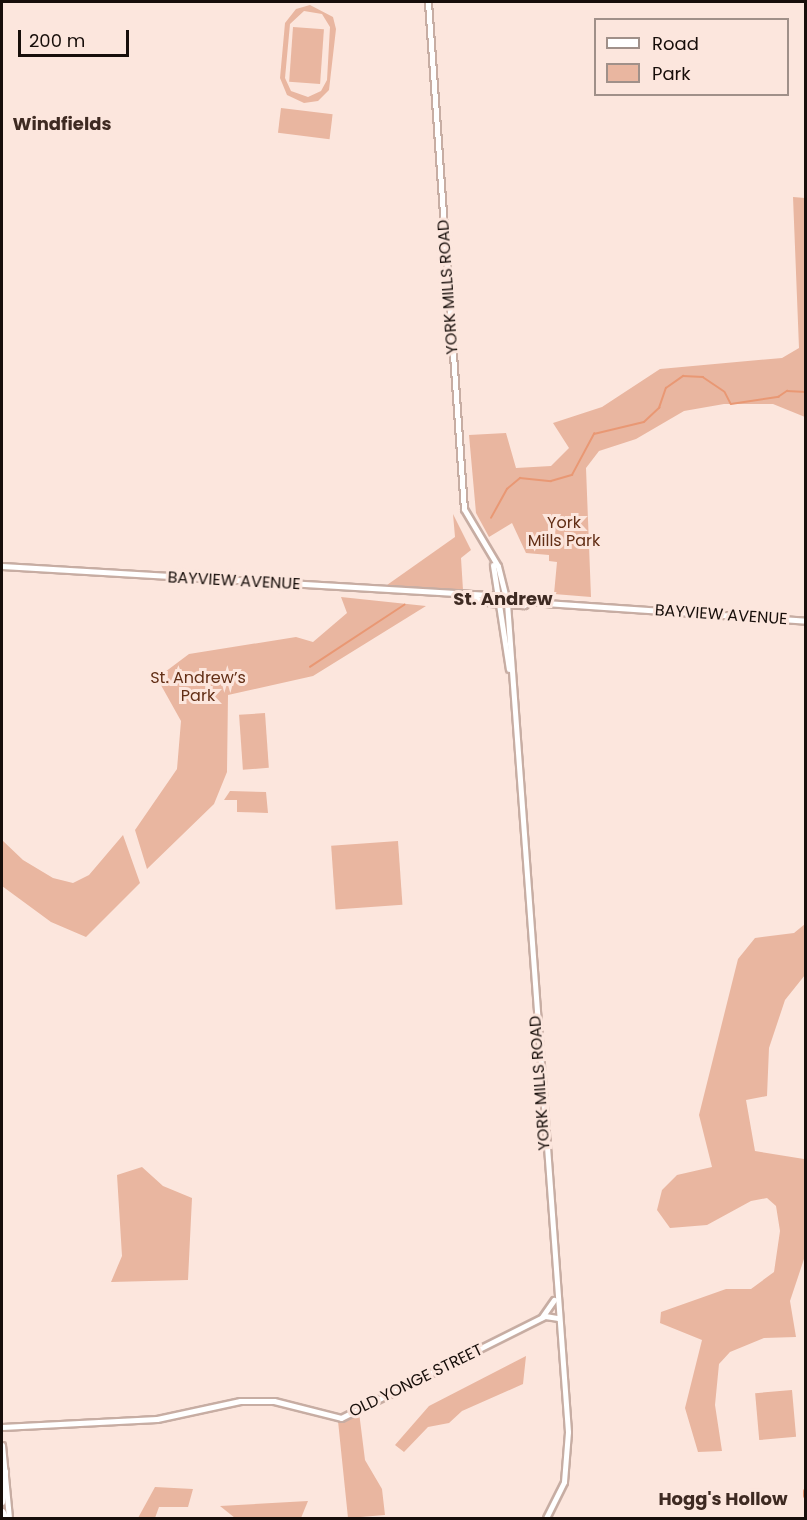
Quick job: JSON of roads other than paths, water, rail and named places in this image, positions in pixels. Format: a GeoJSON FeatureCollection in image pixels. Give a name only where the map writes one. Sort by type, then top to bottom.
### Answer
{"type":"FeatureCollection","features":[{"type":"Feature","properties":{"kind":"highway"},"geometry":{"type":"LineString","coordinates":[[2,1487],[4,1472]]}},
{"type":"Feature","properties":{"kind":"highway"},"geometry":{"type":"LineString","coordinates":[[2,1513],[4,1518]]}},
{"type":"Feature","properties":{"kind":"main road","name":"YORK MILLS ROAD"},"geometry":{"type":"LineString","coordinates":[[428,2],[464,509],[493,565],[507,603],[509,669],[555,1297],[568,1438],[558,1495],[548,1516]]}},
{"type":"Feature","properties":{"kind":"main road","name":"YORK MILLS ROAD"},"geometry":{"type":"LineString","coordinates":[[493,565],[509,669]]}},
{"type":"Feature","properties":{"kind":"main road","name":"BAYVIEW AVENUE"},"geometry":{"type":"LineString","coordinates":[[2,566],[466,596],[506,596],[529,601],[806,621]]}},
{"type":"Feature","properties":{"kind":"main road","name":"BAYVIEW AVENUE"},"geometry":{"type":"LineString","coordinates":[[466,596],[499,603],[529,601]]}},
{"type":"Feature","properties":{"kind":"main road"},"geometry":{"type":"LineString","coordinates":[[539,1320],[555,1297]]}},
{"type":"Feature","properties":{"kind":"main road"},"geometry":{"type":"LineString","coordinates":[[539,1320],[557,1319]]}},
{"type":"Feature","properties":{"kind":"main road","name":"OLD YONGE STREET"},"geometry":{"type":"LineString","coordinates":[[2,1427],[149,1420],[217,1404],[251,1401],[350,1415],[539,1320]]}},
{"type":"Feature","properties":{"kind":"main road"},"geometry":{"type":"LineString","coordinates":[[2,1445],[9,1518]]}},
{"type":"Feature","properties":{"kind":"main road"},"geometry":{"type":"LineString","coordinates":[[2,1503],[4,1472]]}},
{"type":"Feature","properties":{"kind":"waterway"},"geometry":{"type":"LineString","coordinates":[[491,518],[507,489],[520,478],[551,481],[572,475],[594,434],[644,422],[659,408],[666,388],[683,376],[703,377],[724,391]]}},
{"type":"Feature","properties":{"kind":"waterway"},"geometry":{"type":"LineString","coordinates":[[725,392],[731,404],[778,397],[787,391],[806,392]]}},
{"type":"Feature","properties":{"kind":"waterway"},"geometry":{"type":"LineString","coordinates":[[310,667],[404,605]]}},
{"type":"Feature","properties":{"kind":"district","name":"Windfields"},"geometry":{"type":"Point","coordinates":[62,124]}},
{"type":"Feature","properties":{"kind":"district","name":"St. Andrew"},"geometry":{"type":"Point","coordinates":[503,599]}},
{"type":"Feature","properties":{"kind":"district","name":"Hogg's Hollow"},"geometry":{"type":"Point","coordinates":[723,1499]}},
{"type":"Feature","properties":{"kind":"park label","name":"York Mills Park"},"geometry":{"type":"Point","coordinates":[564,532]}},
{"type":"Feature","properties":{"kind":"park label","name":"St. Andrew’s Park"},"geometry":{"type":"Point","coordinates":[198,687]}}]}
